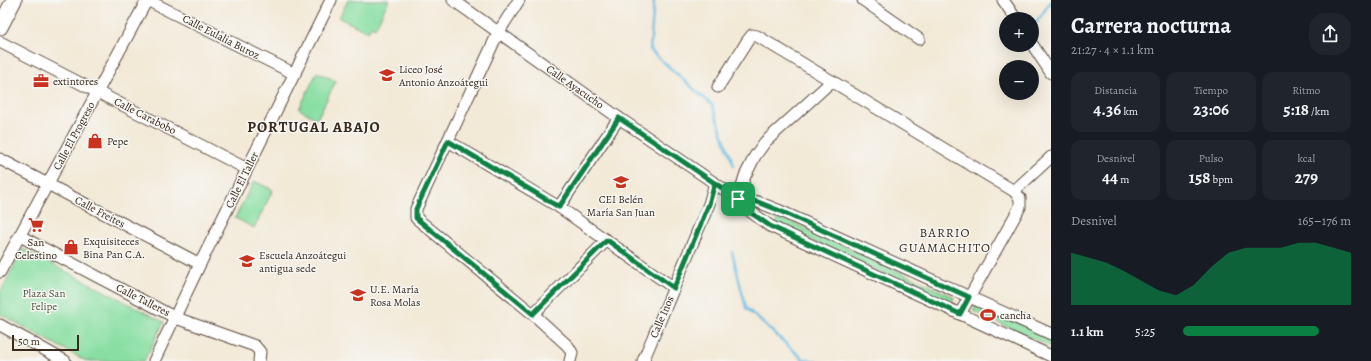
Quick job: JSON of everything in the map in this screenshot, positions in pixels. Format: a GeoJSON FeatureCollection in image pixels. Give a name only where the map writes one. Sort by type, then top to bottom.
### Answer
{"type":"FeatureCollection","features":[{"type":"Feature","properties":{"kind":"main road"},"geometry":{"type":"LineString","coordinates":[[0,7],[4,0]]}},
{"type":"Feature","properties":{"kind":"main road"},"geometry":{"type":"LineString","coordinates":[[0,27],[14,0]]}},
{"type":"Feature","properties":{"kind":"street","name":"Calle Eulalia Buroz"},"geometry":{"type":"LineString","coordinates":[[147,0],[295,74]]}},
{"type":"Feature","properties":{"kind":"street","name":"Calle El Progreso"},"geometry":{"type":"LineString","coordinates":[[0,272],[147,0]]}},
{"type":"Feature","properties":{"kind":"street","name":"Calle El Taller"},"geometry":{"type":"LineString","coordinates":[[154,361],[247,168],[331,0]]}},
{"type":"Feature","properties":{"kind":"street","name":"Calle Ayacucho"},"geometry":{"type":"LineString","coordinates":[[452,0],[619,118],[738,199],[750,212],[770,226],[1051,356]]}},
{"type":"Feature","properties":{"kind":"street"},"geometry":{"type":"LineString","coordinates":[[519,0],[498,33],[416,209],[416,218],[533,314],[568,346],[572,353],[570,361]]}},
{"type":"Feature","properties":{"kind":"street"},"geometry":{"type":"LineString","coordinates":[[863,0],[918,39]]}},
{"type":"Feature","properties":{"kind":"street"},"geometry":{"type":"LineString","coordinates":[[1003,0],[1011,12]]}},
{"type":"Feature","properties":{"kind":"street"},"geometry":{"type":"LineString","coordinates":[[718,87],[752,35],[757,36],[1014,191],[1020,198],[1020,207],[960,314]]}},
{"type":"Feature","properties":{"kind":"street","name":"Calle Carabobo"},"geometry":{"type":"LineString","coordinates":[[0,42],[247,168]]}},
{"type":"Feature","properties":{"kind":"street"},"geometry":{"type":"LineString","coordinates":[[1037,52],[1051,74]]}},
{"type":"Feature","properties":{"kind":"street"},"geometry":{"type":"LineString","coordinates":[[832,81],[765,142],[754,156],[745,176],[738,199],[758,202],[778,210],[1051,334]]}},
{"type":"Feature","properties":{"kind":"street"},"geometry":{"type":"LineString","coordinates":[[559,207],[619,118]]}},
{"type":"Feature","properties":{"kind":"street"},"geometry":{"type":"LineString","coordinates":[[448,141],[559,207],[674,288]]}},
{"type":"Feature","properties":{"kind":"street"},"geometry":{"type":"LineString","coordinates":[[1014,191],[1051,157]]}},
{"type":"Feature","properties":{"kind":"street","name":"Calle Freites"},"geometry":{"type":"LineString","coordinates":[[0,159],[200,264]]}},
{"type":"Feature","properties":{"kind":"street","name":"Calle Inos"},"geometry":{"type":"LineString","coordinates":[[643,361],[709,204],[715,183]]}},
{"type":"Feature","properties":{"kind":"street","name":"Calle Talleres"},"geometry":{"type":"LineString","coordinates":[[20,236],[176,318],[255,346],[260,352],[259,361]]}},
{"type":"Feature","properties":{"kind":"street"},"geometry":{"type":"LineString","coordinates":[[533,314],[607,240]]}},
{"type":"Feature","properties":{"kind":"street"},"geometry":{"type":"LineString","coordinates":[[0,325],[65,361]]}},
{"type":"Feature","properties":{"kind":"green space"},"geometry":{"type":"Polygon","coordinates":[[[348,0],[389,0],[375,28],[371,26],[368,32],[339,18],[348,0]]]}},
{"type":"Feature","properties":{"kind":"green space"},"geometry":{"type":"Polygon","coordinates":[[[317,72],[336,81],[317,119],[299,109],[317,72]]]}},
{"type":"Feature","properties":{"kind":"green space"},"geometry":{"type":"Polygon","coordinates":[[[254,181],[273,190],[254,228],[235,218],[254,181]]]}},
{"type":"Feature","properties":{"kind":"green space"},"geometry":{"type":"Polygon","coordinates":[[[779,216],[954,297],[951,305],[776,224],[779,216]]]}},
{"type":"Feature","properties":{"kind":"green space","name":"Plaza San Felipe"},"geometry":{"type":"Polygon","coordinates":[[[23,249],[164,322],[144,361],[86,361],[0,314],[0,293],[23,249]]]}},
{"type":"Feature","properties":{"kind":"green space"},"geometry":{"type":"Polygon","coordinates":[[[977,303],[1051,337],[1051,347],[973,311],[977,303]]]}},
{"type":"Feature","properties":{"kind":"waterway"},"geometry":{"type":"LineString","coordinates":[[654,0],[650,50],[712,105],[734,166]]}},
{"type":"Feature","properties":{"kind":"waterway"},"geometry":{"type":"LineString","coordinates":[[1039,19],[1051,1]]}},
{"type":"Feature","properties":{"kind":"waterway"},"geometry":{"type":"LineString","coordinates":[[732,252],[746,308],[803,359],[817,361]]}},
{"type":"Feature","properties":{"kind":"place","name":"Liceo José Antonio Anzoátegui"},"geometry":{"type":"Point","coordinates":[387,75]}},
{"type":"Feature","properties":{"kind":"place","name":"extintores"},"geometry":{"type":"Point","coordinates":[41,81]}},
{"type":"Feature","properties":{"kind":"place","name":"Pepe"},"geometry":{"type":"Point","coordinates":[95,141]}},
{"type":"Feature","properties":{"kind":"place","name":"CEI Belén María San Juan"},"geometry":{"type":"Point","coordinates":[621,182]}},
{"type":"Feature","properties":{"kind":"place","name":"San Celestino"},"geometry":{"type":"Point","coordinates":[36,225]}},
{"type":"Feature","properties":{"kind":"place","name":"Exquisiteces Bina Pan C.A."},"geometry":{"type":"Point","coordinates":[71,247]}},
{"type":"Feature","properties":{"kind":"place","name":"Escuela Anzoátegui antigua sede"},"geometry":{"type":"Point","coordinates":[247,261]}},
{"type":"Feature","properties":{"kind":"place","name":"U.E. María Rosa Molas"},"geometry":{"type":"Point","coordinates":[358,295]}},
{"type":"Feature","properties":{"kind":"place","name":"cancha"},"geometry":{"type":"Point","coordinates":[988,315]}},
{"type":"Feature","properties":{"kind":"district","name":"PORTUGAL ABAJO"},"geometry":{"type":"Point","coordinates":[314,127]}},
{"type":"Feature","properties":{"kind":"district","name":"BARRIO GUAMACHITO"},"geometry":{"type":"Point","coordinates":[945,240]}},
{"type":"Feature","properties":{"kind":"route"},"geometry":{"type":"LineString","coordinates":[[738,199],[715,183],[619,118],[559,207],[448,141],[416,209],[415,215],[416,218],[533,314],[607,240],[674,288],[709,204],[715,183],[738,199],[758,202],[778,210],[969,297],[960,314],[770,226],[750,212],[738,199]]}}]}
